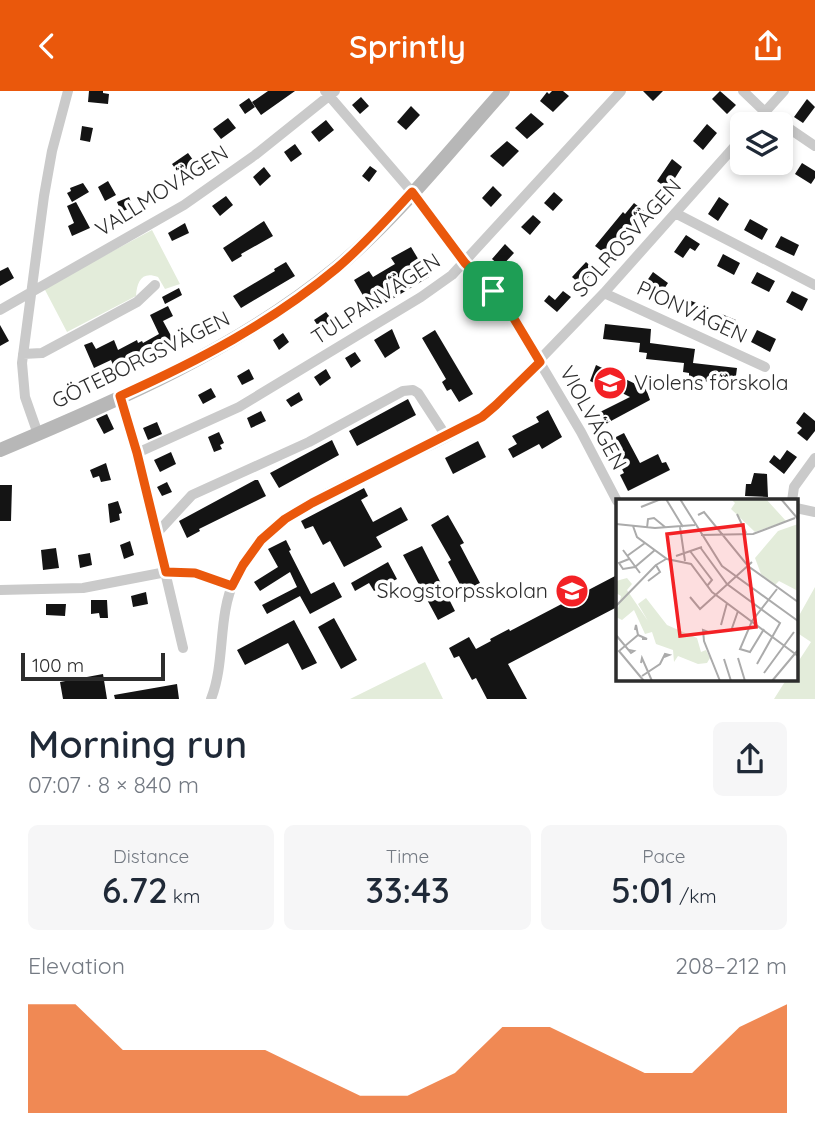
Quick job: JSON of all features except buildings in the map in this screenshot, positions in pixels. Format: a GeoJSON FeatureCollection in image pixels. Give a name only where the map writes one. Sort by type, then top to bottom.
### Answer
{"type":"FeatureCollection","features":[{"type":"Feature","properties":{"kind":"street"},"geometry":{"type":"LineString","coordinates":[[38,434],[25,397],[23,354],[52,151],[68,91]]}},
{"type":"Feature","properties":{"kind":"street","name":"GÖTEBORGSVÄGEN"},"geometry":{"type":"LineString","coordinates":[[0,450],[204,357],[293,302],[338,266],[412,192],[503,91]]}},
{"type":"Feature","properties":{"kind":"street","name":"TULPANVÄGEN"},"geometry":{"type":"LineString","coordinates":[[137,453],[239,407],[421,297],[465,263],[621,91]]}},
{"type":"Feature","properties":{"kind":"street"},"geometry":{"type":"LineString","coordinates":[[743,91],[765,112],[784,91]]}},
{"type":"Feature","properties":{"kind":"street","name":"VALLMOVÄGEN"},"geometry":{"type":"LineString","coordinates":[[0,310],[184,205],[256,155],[330,93]]}},
{"type":"Feature","properties":{"kind":"street","name":"VIOLVÄGEN"},"geometry":{"type":"LineString","coordinates":[[330,93],[412,192],[465,263],[493,291],[513,317],[616,499]]}},
{"type":"Feature","properties":{"kind":"street"},"geometry":{"type":"LineString","coordinates":[[793,131],[815,146]]}},
{"type":"Feature","properties":{"kind":"street","name":"SOLROSVÄGEN"},"geometry":{"type":"LineString","coordinates":[[211,699],[232,586],[261,540],[279,523],[312,503],[488,412],[540,362],[730,151]]}},
{"type":"Feature","properties":{"kind":"street"},"geometry":{"type":"LineString","coordinates":[[675,213],[815,285]]}},
{"type":"Feature","properties":{"kind":"street"},"geometry":{"type":"LineString","coordinates":[[23,354],[42,353],[137,302],[155,285]]}},
{"type":"Feature","properties":{"kind":"street","name":"PIONVÄGEN"},"geometry":{"type":"LineString","coordinates":[[604,293],[765,367]]}},
{"type":"Feature","properties":{"kind":"street"},"geometry":{"type":"LineString","coordinates":[[156,534],[192,495],[318,438],[403,391],[413,390],[424,399],[446,436]]}},
{"type":"Feature","properties":{"kind":"street"},"geometry":{"type":"LineString","coordinates":[[120,396],[137,453],[183,648]]}},
{"type":"Feature","properties":{"kind":"street"},"geometry":{"type":"LineString","coordinates":[[792,499],[794,487],[815,459]]}},
{"type":"Feature","properties":{"kind":"street"},"geometry":{"type":"LineString","coordinates":[[0,590],[83,588],[166,572],[195,573],[232,586]]}},
{"type":"Feature","properties":{"kind":"green space"},"geometry":{"type":"Polygon","coordinates":[[[152,230],[180,284],[165,289],[158,277],[144,276],[139,282],[136,296],[67,332],[44,288],[152,230]]]}},
{"type":"Feature","properties":{"kind":"green space"},"geometry":{"type":"Polygon","coordinates":[[[815,587],[815,699],[774,699],[785,681],[798,681],[798,662],[811,642],[798,633],[798,617],[815,587]]]}},
{"type":"Feature","properties":{"kind":"green space"},"geometry":{"type":"Polygon","coordinates":[[[425,662],[443,699],[350,699],[425,662]]]}},
{"type":"Feature","properties":{"kind":"place","name":"Violens förskola"},"geometry":{"type":"Point","coordinates":[610,383]}},
{"type":"Feature","properties":{"kind":"place","name":"Skogstorpsskolan"},"geometry":{"type":"Point","coordinates":[572,591]}},
{"type":"Feature","properties":{"kind":"route"},"geometry":{"type":"LineString","coordinates":[[412,192],[465,263],[493,291],[513,317],[540,362],[496,405],[482,417],[285,519],[261,540],[232,586],[195,573],[166,572],[120,396],[228,344],[283,309],[338,266],[378,229],[412,192]]}}]}
